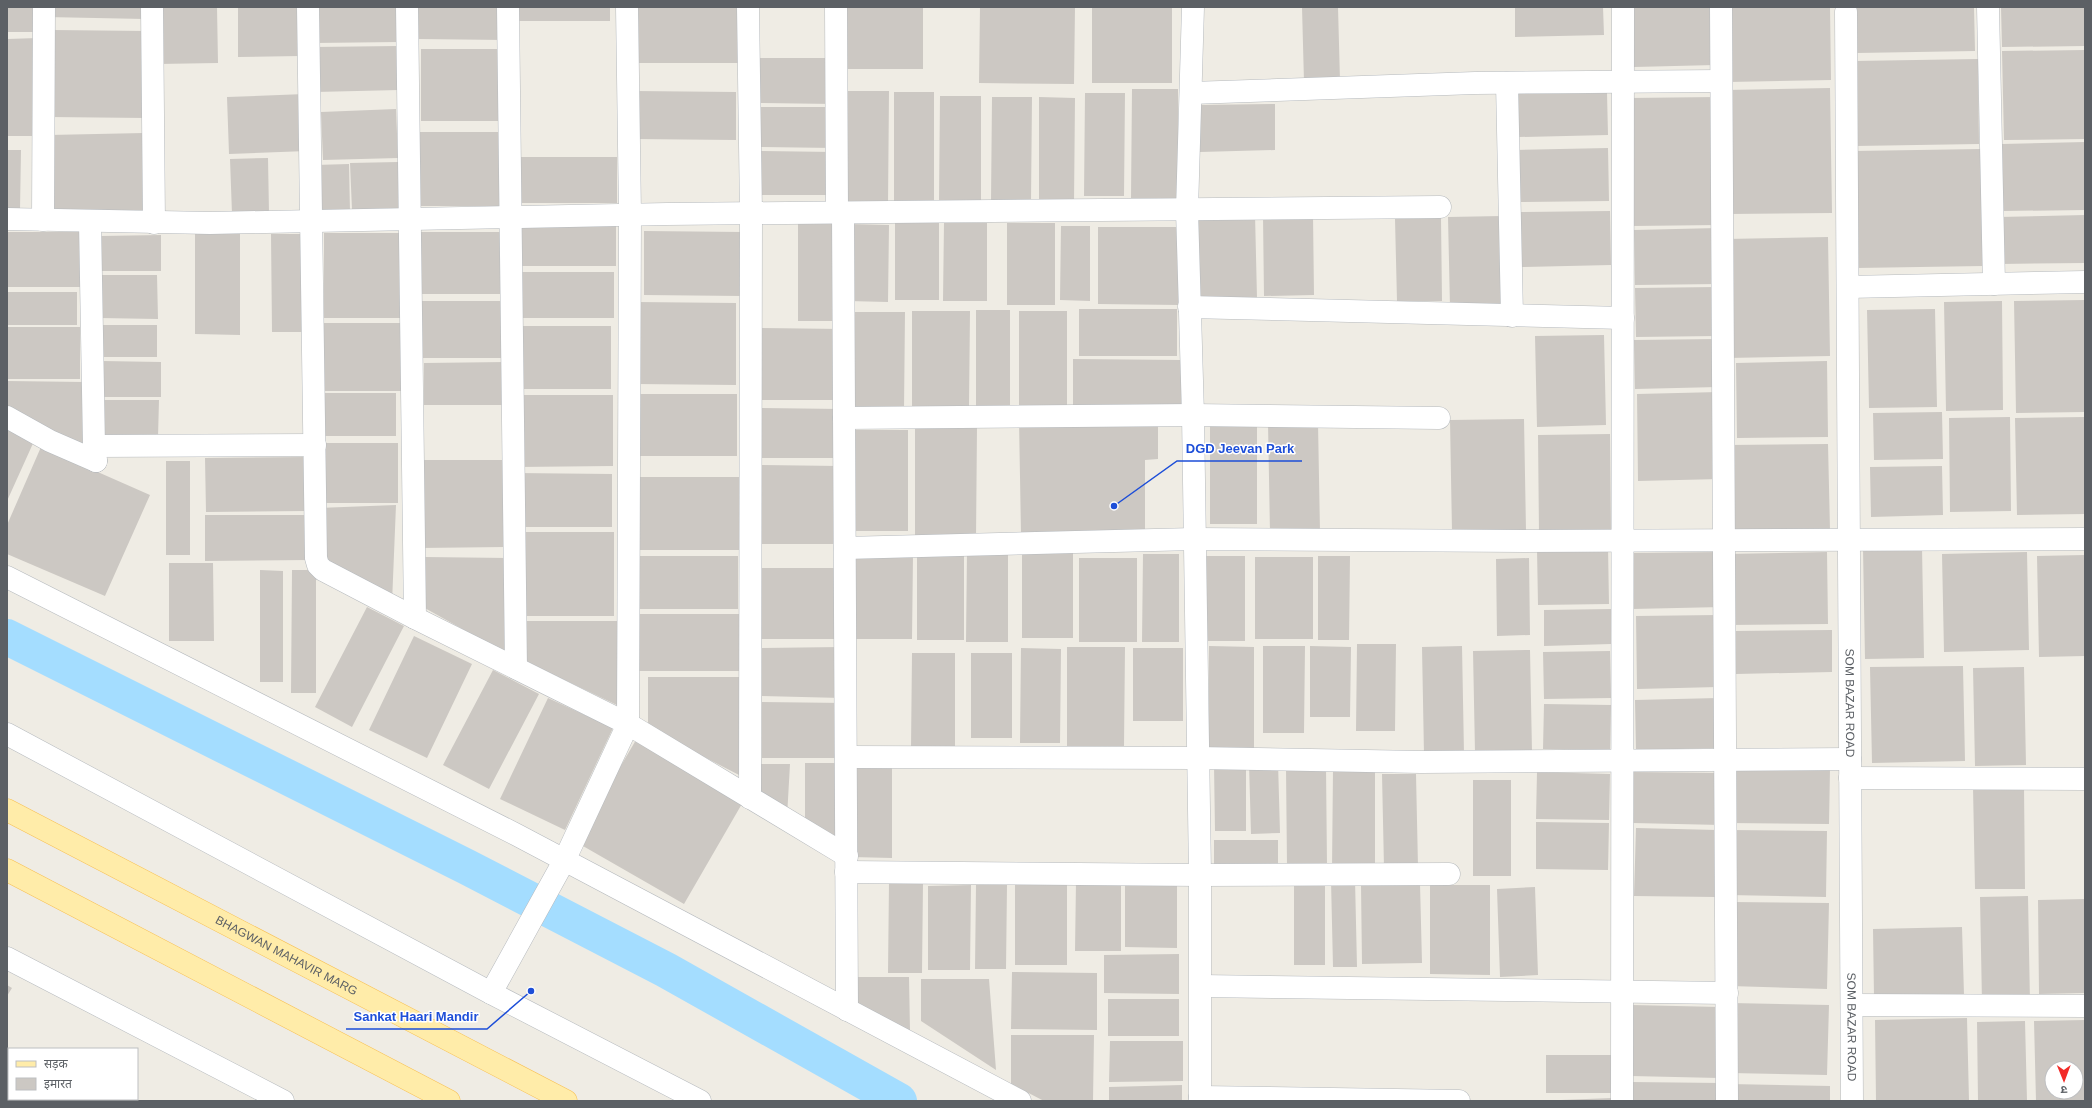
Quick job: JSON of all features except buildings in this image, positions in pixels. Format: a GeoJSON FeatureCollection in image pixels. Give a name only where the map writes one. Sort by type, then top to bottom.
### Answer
{"type":"FeatureCollection","features":[{"type":"Feature","properties":{"kind":"main road","name":"BHAGWAN MAHAVIR MARG"},"geometry":{"type":"LineString","coordinates":[[7,810],[566,1101]]}},
{"type":"Feature","properties":{"kind":"main road"},"geometry":{"type":"LineString","coordinates":[[7,870],[449,1101]]}},
{"type":"Feature","properties":{"kind":"street"},"geometry":{"type":"LineString","coordinates":[[43,220],[44,7]]}},
{"type":"Feature","properties":{"kind":"street"},"geometry":{"type":"LineString","coordinates":[[152,7],[154,223]]}},
{"type":"Feature","properties":{"kind":"street"},"geometry":{"type":"LineString","coordinates":[[308,7],[316,558],[318,565],[323,570],[415,618],[628,724],[750,798],[846,864],[1200,875],[1449,874]]}},
{"type":"Feature","properties":{"kind":"street"},"geometry":{"type":"LineString","coordinates":[[407,7],[415,618]]}},
{"type":"Feature","properties":{"kind":"street"},"geometry":{"type":"LineString","coordinates":[[508,7],[516,668]]}},
{"type":"Feature","properties":{"kind":"street"},"geometry":{"type":"LineString","coordinates":[[491,992],[564,861],[628,724],[630,215],[627,7]]}},
{"type":"Feature","properties":{"kind":"street"},"geometry":{"type":"LineString","coordinates":[[748,7],[751,213],[750,798]]}},
{"type":"Feature","properties":{"kind":"street"},"geometry":{"type":"LineString","coordinates":[[836,7],[844,418],[847,1010]]}},
{"type":"Feature","properties":{"kind":"street"},"geometry":{"type":"LineString","coordinates":[[1193,7],[1187,210],[1193,414],[1200,875],[1200,1099],[1459,1101]]}},
{"type":"Feature","properties":{"kind":"street"},"geometry":{"type":"LineString","coordinates":[[1622,1101],[1623,7]]}},
{"type":"Feature","properties":{"kind":"street"},"geometry":{"type":"LineString","coordinates":[[1721,7],[1727,1101]]}},
{"type":"Feature","properties":{"kind":"street"},"geometry":{"type":"LineString","coordinates":[[1988,7],[1994,284]]}},
{"type":"Feature","properties":{"kind":"street","name":"SOM BAZAR ROAD"},"geometry":{"type":"LineString","coordinates":[[1846,12],[1852,1101]]}},
{"type":"Feature","properties":{"kind":"street"},"geometry":{"type":"LineString","coordinates":[[1191,93],[1507,83],[1721,81]]}},
{"type":"Feature","properties":{"kind":"street"},"geometry":{"type":"LineString","coordinates":[[1507,83],[1512,316]]}},
{"type":"Feature","properties":{"kind":"street"},"geometry":{"type":"LineString","coordinates":[[7,219],[154,223],[312,222],[751,213],[1440,207]]}},
{"type":"Feature","properties":{"kind":"street"},"geometry":{"type":"LineString","coordinates":[[7,417],[50,441],[96,461],[94,446],[90,222]]}},
{"type":"Feature","properties":{"kind":"street"},"geometry":{"type":"LineString","coordinates":[[1848,287],[2085,282]]}},
{"type":"Feature","properties":{"kind":"street"},"geometry":{"type":"LineString","coordinates":[[1189,307],[1623,318]]}},
{"type":"Feature","properties":{"kind":"street"},"geometry":{"type":"LineString","coordinates":[[844,418],[1193,414],[1439,418]]}},
{"type":"Feature","properties":{"kind":"street"},"geometry":{"type":"LineString","coordinates":[[94,446],[314,445]]}},
{"type":"Feature","properties":{"kind":"street"},"geometry":{"type":"LineString","coordinates":[[845,548],[1194,539],[1622,541],[2085,539]]}},
{"type":"Feature","properties":{"kind":"street"},"geometry":{"type":"LineString","coordinates":[[7,577],[510,831],[564,861],[1020,1101]]}},
{"type":"Feature","properties":{"kind":"street"},"geometry":{"type":"LineString","coordinates":[[7,734],[491,992],[700,1101]]}},
{"type":"Feature","properties":{"kind":"street"},"geometry":{"type":"LineString","coordinates":[[846,756],[1198,758],[1421,762],[1726,759],[1850,768],[2085,779]]}},
{"type":"Feature","properties":{"kind":"street"},"geometry":{"type":"LineString","coordinates":[[7,958],[282,1101]]}},
{"type":"Feature","properties":{"kind":"street"},"geometry":{"type":"LineString","coordinates":[[1201,986],[1727,993]]}},
{"type":"Feature","properties":{"kind":"street"},"geometry":{"type":"LineString","coordinates":[[1852,1005],[2085,1006]]}},
{"type":"Feature","properties":{"kind":"waterway"},"geometry":{"type":"LineString","coordinates":[[7,637],[467,867],[666,970],[899,1101]]}},
{"type":"Feature","properties":{"kind":"place","name":"DGD Jeevan Park"},"geometry":{"type":"Point","coordinates":[1114,506]}},
{"type":"Feature","properties":{"kind":"place","name":"Sankat Haari Mandir"},"geometry":{"type":"Point","coordinates":[531,991]}}]}
